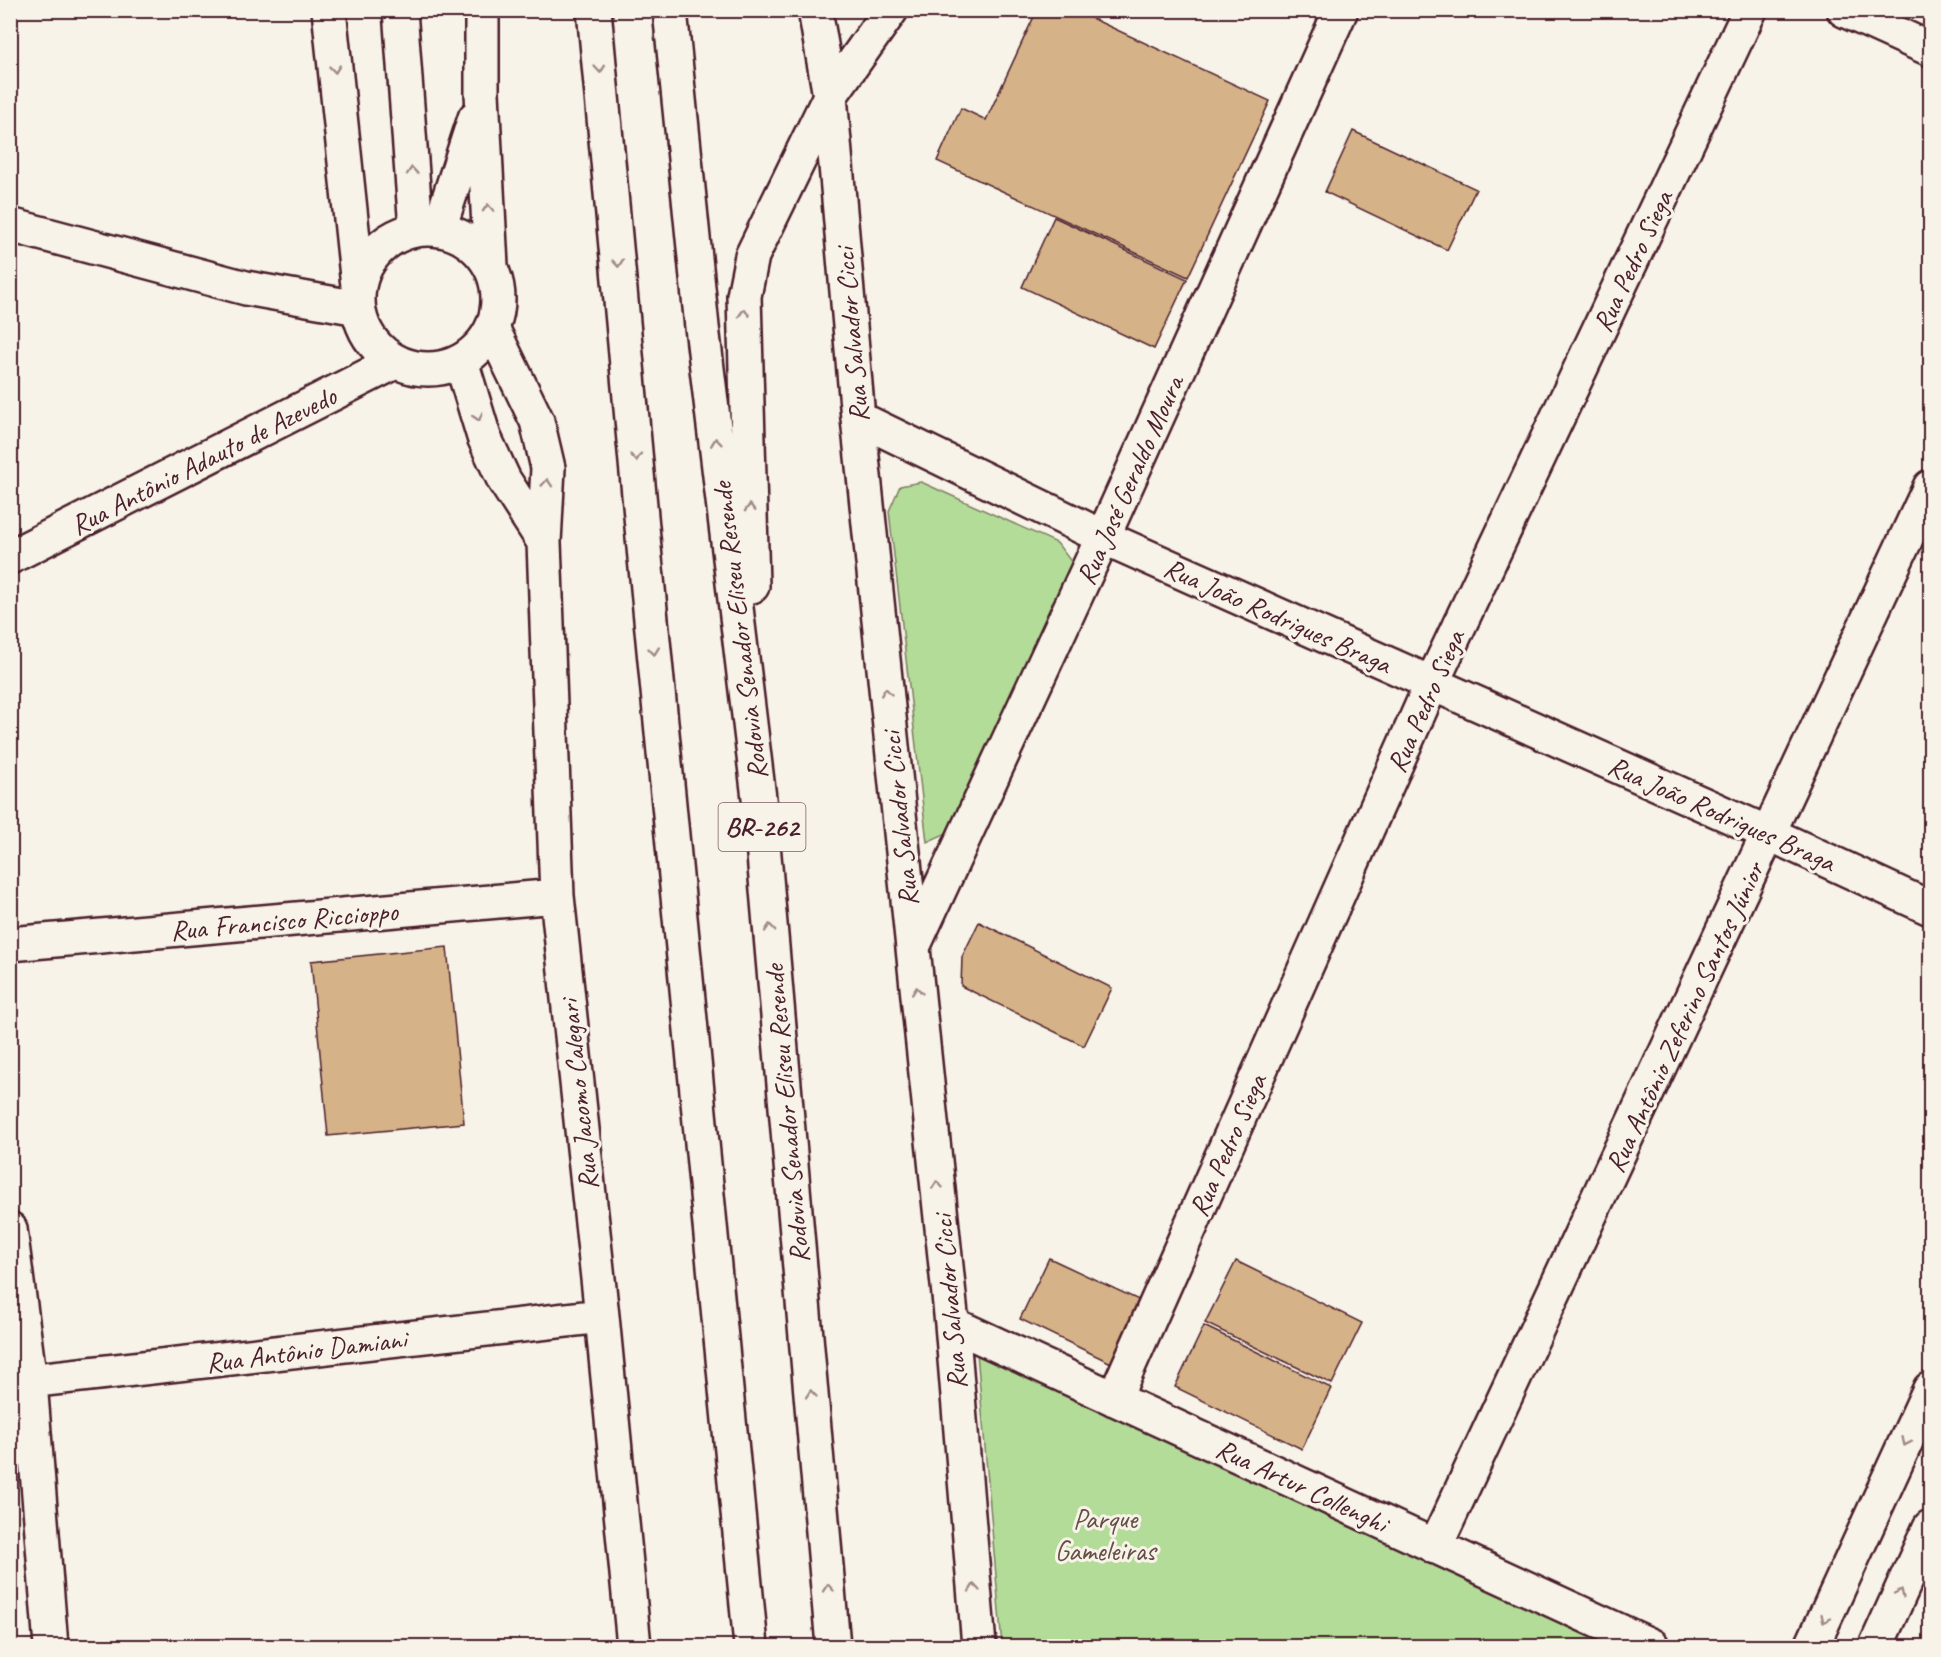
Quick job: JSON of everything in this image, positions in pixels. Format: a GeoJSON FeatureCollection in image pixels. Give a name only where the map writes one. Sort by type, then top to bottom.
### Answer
{"type":"FeatureCollection","features":[{"type":"Feature","properties":{"kind":"main road"},"geometry":{"type":"LineString","coordinates":[[329,10],[358,298],[364,330],[377,348],[395,362],[416,369],[439,369],[461,361],[480,347],[492,328],[498,307],[498,286],[491,266],[482,93],[482,10]]}},
{"type":"Feature","properties":{"kind":"main road"},"geometry":{"type":"LineString","coordinates":[[400,10],[428,229]]}},
{"type":"Feature","properties":{"kind":"main road"},"geometry":{"type":"LineString","coordinates":[[594,10],[751,1647]]}},
{"type":"Feature","properties":{"kind":"main road","name":"Rodovia Senador Eliseu Resende"},"geometry":{"type":"LineString","coordinates":[[670,10],[702,327],[759,798],[833,1647]]}},
{"type":"Feature","properties":{"kind":"main road","name":"Rua Salvador Cicci"},"geometry":{"type":"LineString","coordinates":[[815,10],[830,96],[858,418],[952,1324],[979,1647]]}},
{"type":"Feature","properties":{"kind":"main road"},"geometry":{"type":"LineString","coordinates":[[759,798],[744,296],[752,256],[830,96],[891,10]]}},
{"type":"Feature","properties":{"kind":"main road","name":"Rua José Geraldo Moura"},"geometry":{"type":"LineString","coordinates":[[913,948],[1103,537],[1341,10]]}},
{"type":"Feature","properties":{"kind":"main road","name":"Rua Pedro Siega"},"geometry":{"type":"LineString","coordinates":[[1114,1399],[1432,683],[1750,10]]}},
{"type":"Feature","properties":{"kind":"main road"},"geometry":{"type":"LineString","coordinates":[[1844,10],[1930,49]]}},
{"type":"Feature","properties":{"kind":"main road"},"geometry":{"type":"LineString","coordinates":[[428,229],[466,151],[482,93]]}},
{"type":"Feature","properties":{"kind":"main road"},"geometry":{"type":"LineString","coordinates":[[10,225],[246,288],[358,298]]}},
{"type":"Feature","properties":{"kind":"main road"},"geometry":{"type":"LineString","coordinates":[[358,298],[364,268],[375,252],[394,237],[428,229],[461,236],[478,249],[491,266]]}},
{"type":"Feature","properties":{"kind":"main road","name":"Rua Jacomo Calegari"},"geometry":{"type":"LineString","coordinates":[[492,328],[537,421],[548,468],[544,542],[556,896],[602,1316],[634,1647]]}},
{"type":"Feature","properties":{"kind":"main road"},"geometry":{"type":"LineString","coordinates":[[461,361],[483,437],[504,480],[544,542]]}},
{"type":"Feature","properties":{"kind":"main road","name":"Rua Antônio Adauto de Azevedo"},"geometry":{"type":"LineString","coordinates":[[11,559],[395,362]]}},
{"type":"Feature","properties":{"kind":"main road","name":"Rua João Rodrigues Braga"},"geometry":{"type":"LineString","coordinates":[[858,418],[1103,537],[1770,834],[1930,908]]}},
{"type":"Feature","properties":{"kind":"main road","name":"Rua Antônio Zeferino Santos Júnior"},"geometry":{"type":"LineString","coordinates":[[1435,1547],[1770,834],[1930,486]]}},
{"type":"Feature","properties":{"kind":"main road","name":"Rua Francisco Riccioppo"},"geometry":{"type":"LineString","coordinates":[[10,944],[556,896]]}},
{"type":"Feature","properties":{"kind":"main road"},"geometry":{"type":"LineString","coordinates":[[10,1229],[20,1382],[51,1647]]}},
{"type":"Feature","properties":{"kind":"main road","name":"Rua Antônio Damiani"},"geometry":{"type":"LineString","coordinates":[[20,1382],[602,1316]]}},
{"type":"Feature","properties":{"kind":"main road","name":"Rua Artur Collenghi"},"geometry":{"type":"LineString","coordinates":[[952,1324],[1652,1647]]}},
{"type":"Feature","properties":{"kind":"main road"},"geometry":{"type":"LineString","coordinates":[[1812,1647],[1930,1389]]}},
{"type":"Feature","properties":{"kind":"main road"},"geometry":{"type":"LineString","coordinates":[[1876,1647],[1930,1527]]}},
{"type":"Feature","properties":{"kind":"green space"},"geometry":{"type":"Polygon","coordinates":[[[921,482],[1057,543],[1073,564],[949,832],[927,842],[889,511],[900,486],[921,482]]]}},
{"type":"Feature","properties":{"kind":"green space","name":"Parque Gameleiras"},"geometry":{"type":"Polygon","coordinates":[[[977,1353],[1621,1646],[1002,1646],[977,1353]]]}},
{"type":"Feature","properties":{"kind":"building"},"geometry":{"type":"Polygon","coordinates":[[[1037,10],[1074,10],[1270,101],[1188,277],[937,161],[961,108],[986,120],[1037,10]]]}},
{"type":"Feature","properties":{"kind":"building"},"geometry":{"type":"Polygon","coordinates":[[[1353,131],[1476,189],[1447,250],[1325,192],[1353,131]]]}},
{"type":"Feature","properties":{"kind":"building"},"geometry":{"type":"Polygon","coordinates":[[[1054,217],[1187,279],[1154,349],[1022,287],[1054,217]]]}},
{"type":"Feature","properties":{"kind":"building"},"geometry":{"type":"Polygon","coordinates":[[[979,922],[1112,988],[1084,1046],[961,986],[962,957],[979,922]]]}},
{"type":"Feature","properties":{"kind":"building"},"geometry":{"type":"Polygon","coordinates":[[[447,947],[464,1123],[328,1136],[311,961],[447,947]]]}},
{"type":"Feature","properties":{"kind":"building"},"geometry":{"type":"Polygon","coordinates":[[[1049,1258],[1141,1301],[1111,1363],[1020,1319],[1049,1258]]]}},
{"type":"Feature","properties":{"kind":"building"},"geometry":{"type":"Polygon","coordinates":[[[1236,1261],[1362,1323],[1332,1384],[1205,1323],[1236,1261]]]}},
{"type":"Feature","properties":{"kind":"building"},"geometry":{"type":"Polygon","coordinates":[[[1204,1326],[1331,1388],[1302,1449],[1175,1387],[1204,1326]]]}}]}
